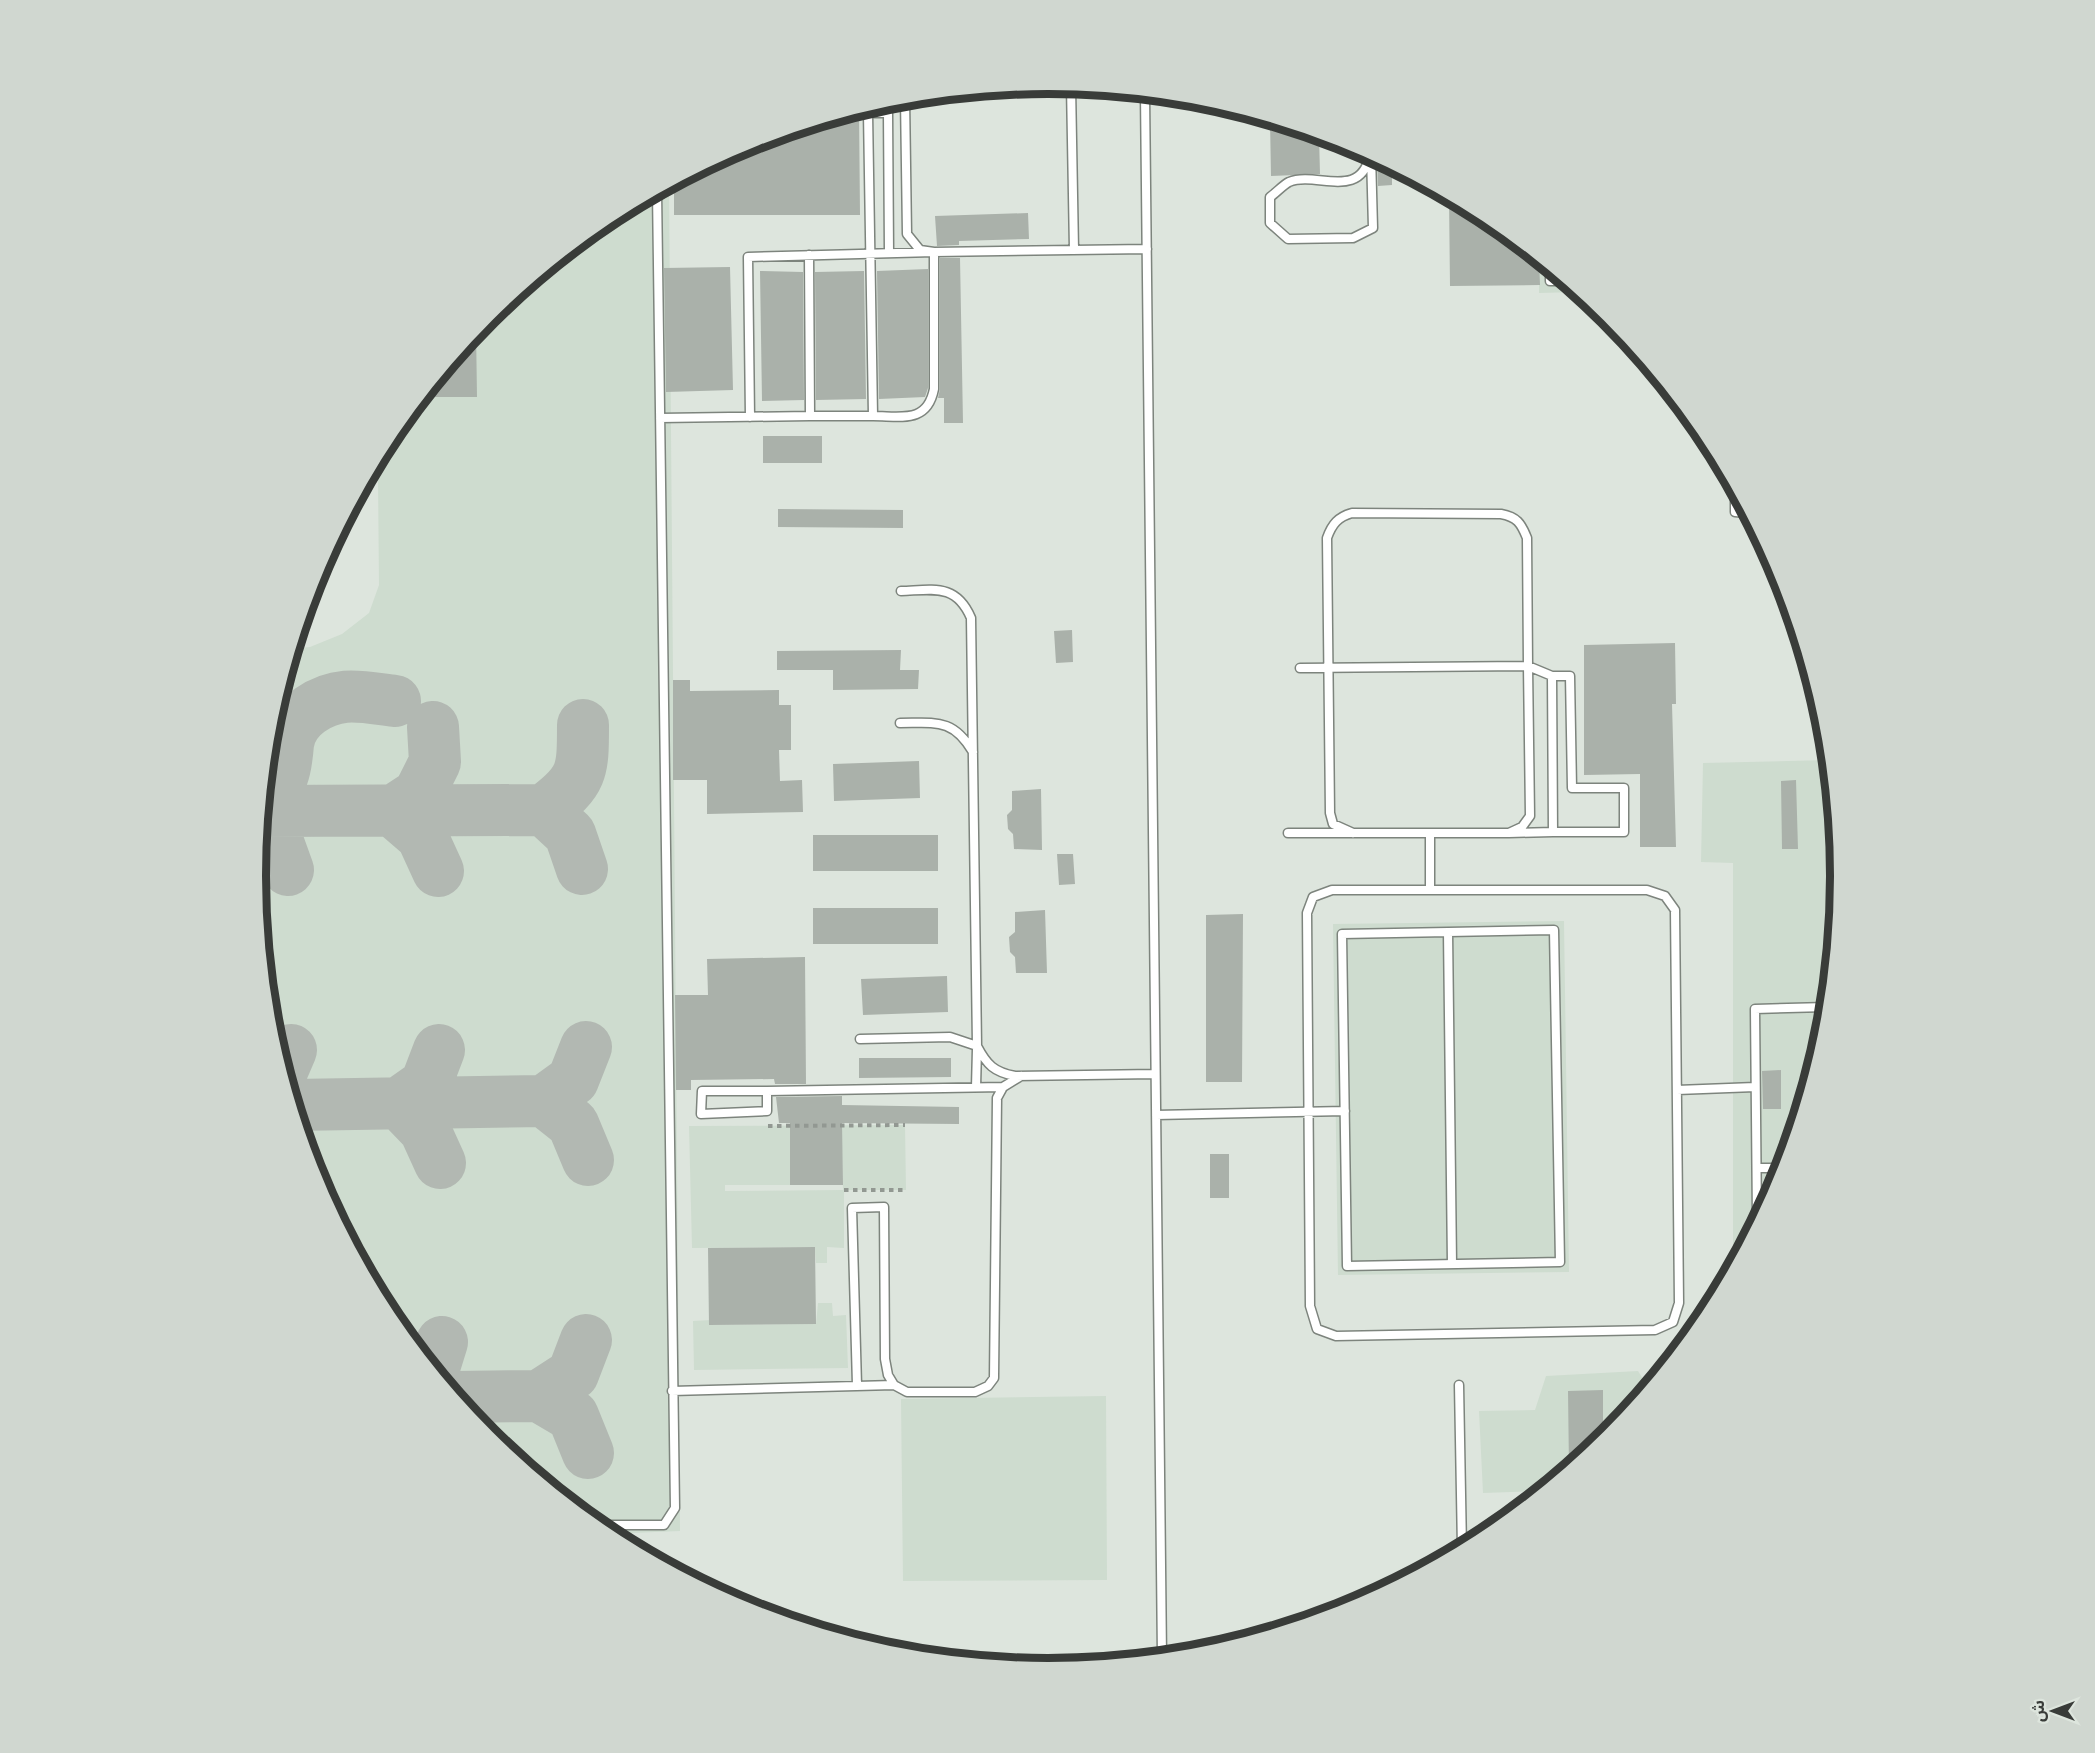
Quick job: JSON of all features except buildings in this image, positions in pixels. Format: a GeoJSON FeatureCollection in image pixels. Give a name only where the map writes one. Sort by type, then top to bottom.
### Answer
{"type":"FeatureCollection","features":[{"type":"Feature","properties":{"kind":"lane"},"geometry":{"type":"LineString","coordinates":[[1071,95],[1074,250]]}},
{"type":"Feature","properties":{"kind":"lane"},"geometry":{"type":"LineString","coordinates":[[1145,101],[1161,1650]]}},
{"type":"Feature","properties":{"kind":"lane"},"geometry":{"type":"LineString","coordinates":[[905,108],[907,234],[920,250],[934,252]]}},
{"type":"Feature","properties":{"kind":"lane"},"geometry":{"type":"LineString","coordinates":[[888,112],[889,253]]}},
{"type":"Feature","properties":{"kind":"lane"},"geometry":{"type":"LineString","coordinates":[[868,116],[873,416]]}},
{"type":"Feature","properties":{"kind":"lane"},"geometry":{"type":"LineString","coordinates":[[1369,164],[1359,177],[1348,181],[1290,182],[1270,197],[1270,223],[1288,239],[1353,238],[1373,228],[1371,165]]}},
{"type":"Feature","properties":{"kind":"lane"},"geometry":{"type":"LineString","coordinates":[[610,1525],[664,1525],[675,1508],[657,199]]}},
{"type":"Feature","properties":{"kind":"lane"},"geometry":{"type":"LineString","coordinates":[[750,417],[748,257],[1146,249]]}},
{"type":"Feature","properties":{"kind":"lane"},"geometry":{"type":"LineString","coordinates":[[660,418],[915,416],[926,410],[931,403],[934,388],[934,252]]}},
{"type":"Feature","properties":{"kind":"lane"},"geometry":{"type":"LineString","coordinates":[[809,255],[810,416]]}},
{"type":"Feature","properties":{"kind":"lane"},"geometry":{"type":"LineString","coordinates":[[1353,833],[1333,824],[1330,813],[1327,538],[1331,527],[1340,516],[1352,513],[1501,514],[1512,516],[1520,522],[1527,538],[1530,816],[1522,827],[1509,833]]}},
{"type":"Feature","properties":{"kind":"lane"},"geometry":{"type":"LineString","coordinates":[[901,591],[938,590],[953,593],[965,604],[972,618],[976,1087]]}},
{"type":"Feature","properties":{"kind":"lane"},"geometry":{"type":"LineString","coordinates":[[1288,833],[1624,832],[1624,788],[1572,788],[1570,676],[1552,676],[1528,666],[1300,668]]}},
{"type":"Feature","properties":{"kind":"lane"},"geometry":{"type":"LineString","coordinates":[[1552,676],[1553,832]]}},
{"type":"Feature","properties":{"kind":"lane"},"geometry":{"type":"LineString","coordinates":[[900,723],[949,725],[963,734],[974,752]]}},
{"type":"Feature","properties":{"kind":"lane"},"geometry":{"type":"LineString","coordinates":[[1430,833],[1430,890]]}},
{"type":"Feature","properties":{"kind":"lane"},"geometry":{"type":"LineString","coordinates":[[1332,890],[1647,890],[1665,896],[1675,910],[1677,1089],[1679,1303],[1674,1322],[1655,1330],[1336,1336],[1317,1329],[1310,1306],[1308,1112],[1307,914],[1313,897],[1332,890]]}},
{"type":"Feature","properties":{"kind":"lane"},"geometry":{"type":"LineString","coordinates":[[1554,930],[1560,1262],[1347,1266],[1342,934],[1448,932],[1554,930]]}},
{"type":"Feature","properties":{"kind":"lane"},"geometry":{"type":"LineString","coordinates":[[1448,932],[1452,1264]]}},
{"type":"Feature","properties":{"kind":"lane"},"geometry":{"type":"LineString","coordinates":[[1757,1204],[1755,1009],[1818,1007]]}},
{"type":"Feature","properties":{"kind":"lane"},"geometry":{"type":"LineString","coordinates":[[860,1039],[950,1037],[977,1046],[985,1062],[998,1073],[1021,1076],[1155,1074]]}},
{"type":"Feature","properties":{"kind":"lane"},"geometry":{"type":"LineString","coordinates":[[672,1391],[894,1385],[907,1392],[975,1392],[988,1386],[994,1378],[997,1098],[1003,1087],[1021,1076]]}},
{"type":"Feature","properties":{"kind":"lane"},"geometry":{"type":"LineString","coordinates":[[767,1091],[767,1112],[701,1114],[702,1091],[1003,1087]]}},
{"type":"Feature","properties":{"kind":"lane"},"geometry":{"type":"LineString","coordinates":[[1677,1089],[1755,1087]]}},
{"type":"Feature","properties":{"kind":"lane"},"geometry":{"type":"LineString","coordinates":[[1156,1115],[1345,1111]]}},
{"type":"Feature","properties":{"kind":"lane"},"geometry":{"type":"LineString","coordinates":[[1757,1168],[1773,1168]]}},
{"type":"Feature","properties":{"kind":"lane"},"geometry":{"type":"LineString","coordinates":[[857,1385],[852,1208],[884,1207],[885,1359],[888,1375],[894,1385]]}},
{"type":"Feature","properties":{"kind":"lane"},"geometry":{"type":"LineString","coordinates":[[1460,1385],[1462,1539]]}},
{"type":"Feature","properties":{"kind":"path"},"geometry":{"type":"LineString","coordinates":[[757,1126],[905,1125]]}},
{"type":"Feature","properties":{"kind":"path"},"geometry":{"type":"LineString","coordinates":[[844,1190],[906,1190]]}},
{"type":"Feature","properties":{"kind":"shaded area"},"geometry":{"type":"Polygon","coordinates":[[[669,193],[680,1531],[623,1533],[613,1527],[571,1497],[532,1464],[460,1392],[427,1353],[397,1311],[370,1267],[325,1176],[292,1079],[272,979],[267,928],[267,825],[272,774],[292,674],[300,648],[310,647],[342,634],[369,613],[379,585],[376,475],[397,442],[427,400],[495,324],[571,256],[613,226],[669,193]]]}},
{"type":"Feature","properties":{"kind":"shaded area"},"geometry":{"type":"Polygon","coordinates":[[[1539,269],[1566,292],[1539,293],[1539,269]]]}},
{"type":"Feature","properties":{"kind":"shaded area"},"geometry":{"type":"Polygon","coordinates":[[[1821,760],[1828,825],[1830,876],[1823,979],[1803,1079],[1770,1176],[1733,1253],[1733,863],[1701,862],[1703,763],[1821,760]]]}},
{"type":"Feature","properties":{"kind":"shaded area"},"geometry":{"type":"Polygon","coordinates":[[[1564,921],[1569,1272],[1338,1275],[1333,924],[1564,921]]]}},
{"type":"Feature","properties":{"kind":"shaded area"},"geometry":{"type":"Polygon","coordinates":[[[905,1125],[906,1190],[844,1190],[844,1248],[827,1247],[827,1263],[816,1263],[815,1247],[692,1248],[689,1126],[905,1125]],[[790,1149],[790,1185],[725,1185],[725,1191],[843,1190],[842,1149],[790,1149]]]}},
{"type":"Feature","properties":{"kind":"shaded area"},"geometry":{"type":"Polygon","coordinates":[[[818,1303],[832,1303],[833,1316],[846,1315],[848,1368],[694,1370],[693,1321],[711,1320],[710,1325],[816,1324],[818,1303]]]}},
{"type":"Feature","properties":{"kind":"shaded area"},"geometry":{"type":"Polygon","coordinates":[[[1638,1371],[1644,1381],[1600,1429],[1531,1491],[1483,1493],[1479,1411],[1535,1410],[1546,1376],[1638,1371]]]}},
{"type":"Feature","properties":{"kind":"shaded area"},"geometry":{"type":"Polygon","coordinates":[[[1106,1396],[1107,1580],[903,1581],[901,1399],[1106,1396]]]}},
{"type":"Feature","properties":{"kind":"shaded area"},"geometry":{"type":"Polygon","coordinates":[[[830,1627],[843,1627],[843,1631],[830,1627]]]}},
{"type":"Feature","properties":{"kind":"taxiway"},"geometry":{"type":"LineString","coordinates":[[270,794],[279,783],[285,769],[291,733],[299,720],[310,710],[341,697],[395,701]]}},
{"type":"Feature","properties":{"kind":"taxiway"},"geometry":{"type":"LineString","coordinates":[[582,869],[570,834],[544,810],[567,791],[578,774],[581,765],[583,725]]}},
{"type":"Feature","properties":{"kind":"taxiway"},"geometry":{"type":"LineString","coordinates":[[433,727],[435,762],[419,794],[393,811],[422,836],[438,871]]}},
{"type":"Feature","properties":{"kind":"taxiway"},"geometry":{"type":"LineString","coordinates":[[268,811],[544,810]]}},
{"type":"Feature","properties":{"kind":"taxiway"},"geometry":{"type":"LineString","coordinates":[[267,827],[275,834],[288,870]]}},
{"type":"Feature","properties":{"kind":"taxiway"},"geometry":{"type":"LineString","coordinates":[[586,1047],[573,1080],[544,1101],[573,1124],[588,1160]]}},
{"type":"Feature","properties":{"kind":"taxiway"},"geometry":{"type":"LineString","coordinates":[[287,1058],[291,1050]]}},
{"type":"Feature","properties":{"kind":"taxiway"},"geometry":{"type":"LineString","coordinates":[[439,1050],[426,1084],[399,1103],[425,1130],[440,1163]]}},
{"type":"Feature","properties":{"kind":"taxiway"},"geometry":{"type":"LineString","coordinates":[[300,1105],[544,1101]]}},
{"type":"Feature","properties":{"kind":"taxiway"},"geometry":{"type":"LineString","coordinates":[[586,1340],[573,1374],[539,1396],[573,1416],[588,1453]]}},
{"type":"Feature","properties":{"kind":"taxiway"},"geometry":{"type":"LineString","coordinates":[[435,1363],[442,1342]]}},
{"type":"Feature","properties":{"kind":"taxiway"},"geometry":{"type":"LineString","coordinates":[[465,1397],[539,1396]]}}]}
